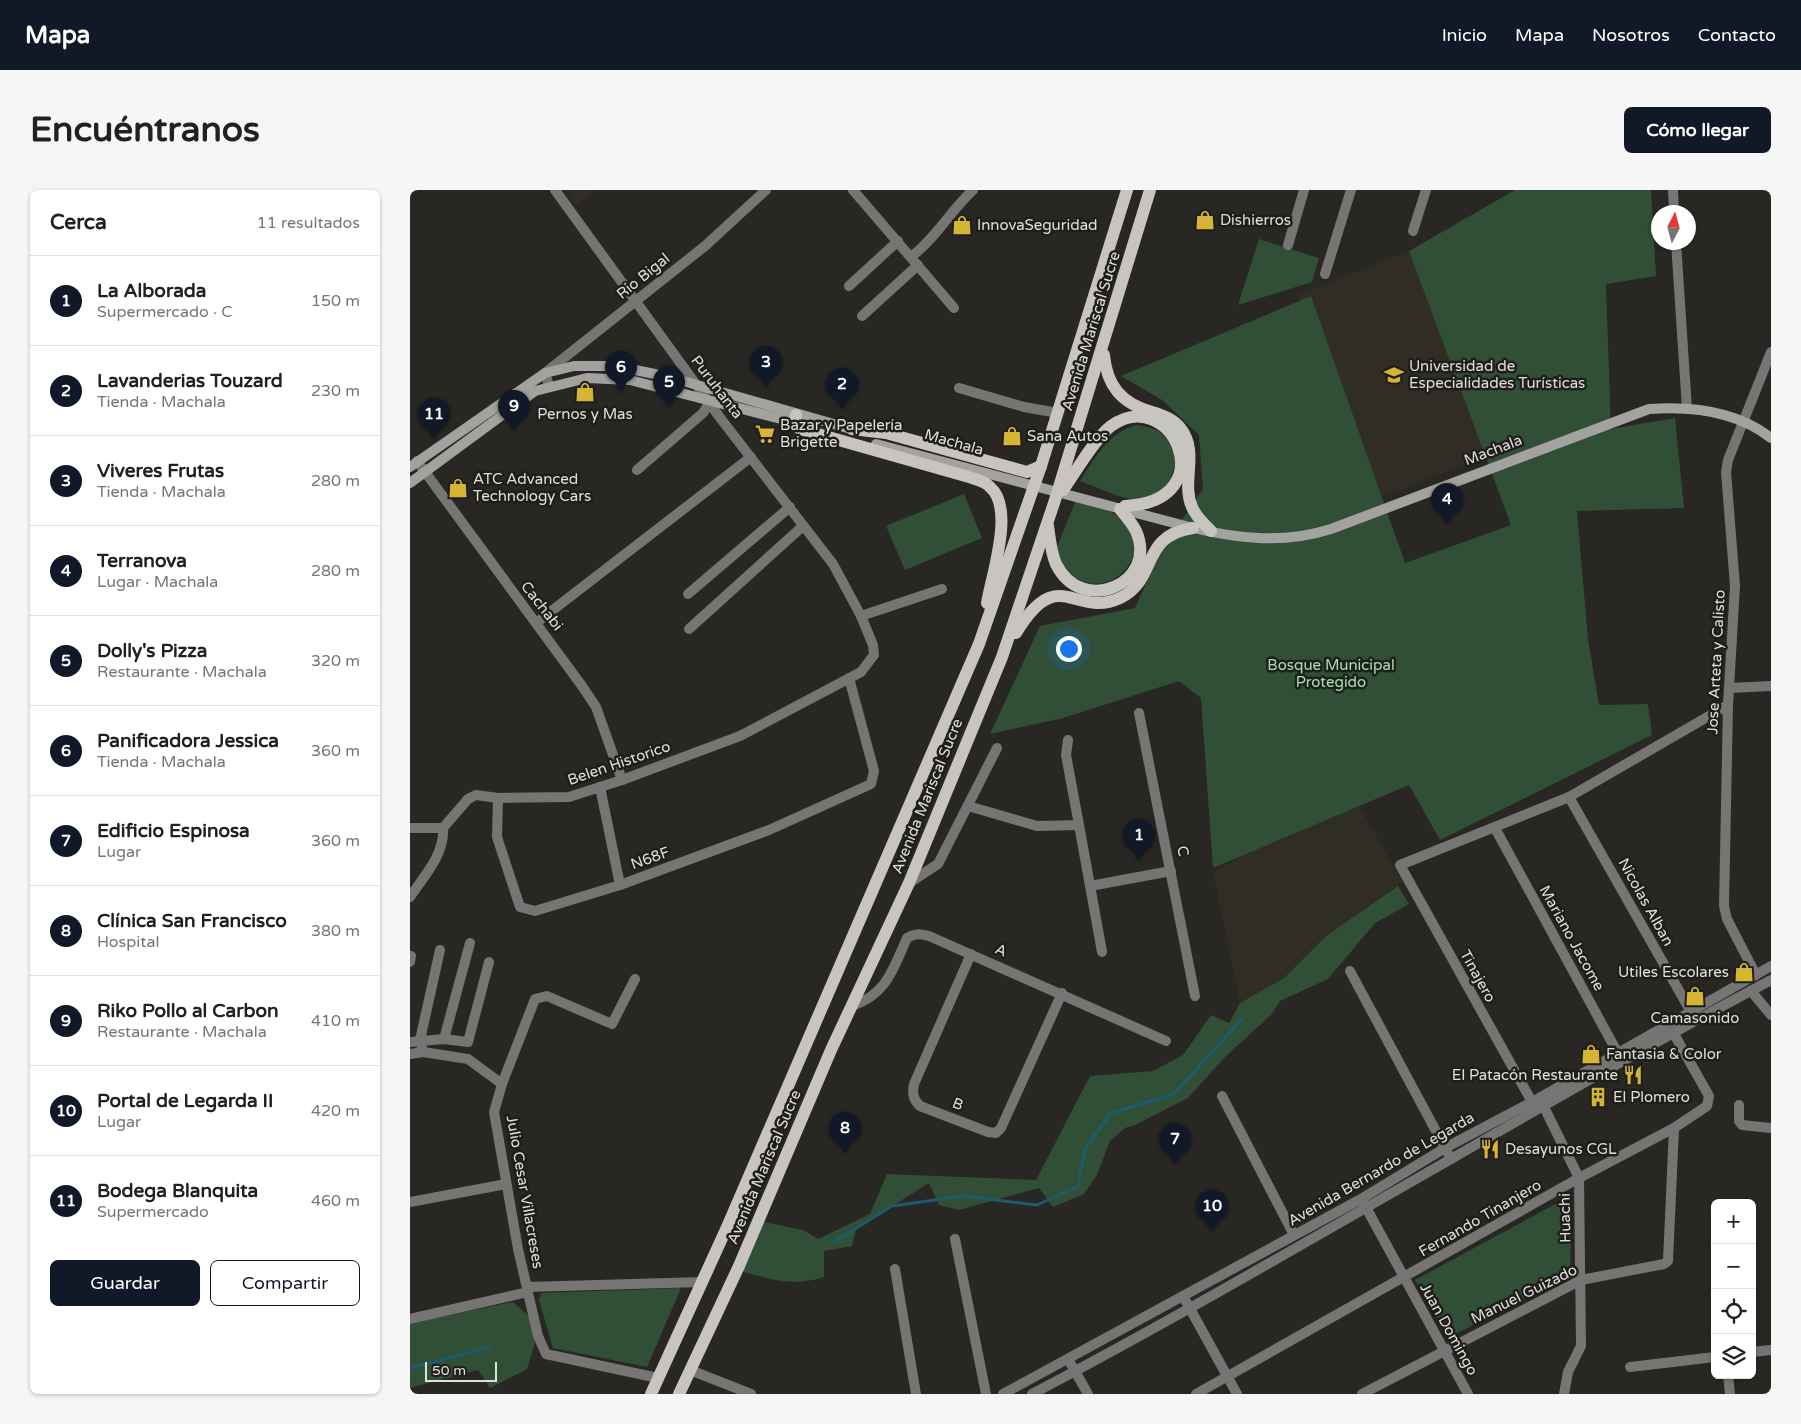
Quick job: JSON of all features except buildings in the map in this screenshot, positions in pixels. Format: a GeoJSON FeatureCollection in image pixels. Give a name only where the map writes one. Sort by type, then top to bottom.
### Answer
{"type":"FeatureCollection","features":[{"type":"Feature","properties":{"kind":"main road","name":"Avenida Mariscal Sucre"},"geometry":{"type":"LineString","coordinates":[[651,1394],[702,1282],[979,644],[1042,466],[1127,190]]}},
{"type":"Feature","properties":{"kind":"main road","name":"Avenida Mariscal Sucre"},"geometry":{"type":"LineString","coordinates":[[679,1394],[739,1266],[852,1006],[909,883],[1002,657],[1048,523],[1104,347],[1150,190]]}},
{"type":"Feature","properties":{"kind":"main road"},"geometry":{"type":"LineString","coordinates":[[1104,347],[1109,382],[1117,392],[1136,406],[1168,418],[1184,433],[1189,446],[1190,502],[1199,520],[1216,533]]}},
{"type":"Feature","properties":{"kind":"main road","name":"Machala"},"geometry":{"type":"LineString","coordinates":[[414,464],[545,373],[574,366],[616,366],[698,385],[795,418],[1193,528],[1263,540],[1316,534],[1649,408],[1687,409],[1729,416],[1743,421],[1771,438]]}},
{"type":"Feature","properties":{"kind":"main road","name":"Machala"},"geometry":{"type":"LineString","coordinates":[[410,483],[535,391],[548,386],[587,378],[630,380],[669,388],[710,402],[852,430],[983,469]]}},
{"type":"Feature","properties":{"kind":"main road"},"geometry":{"type":"LineString","coordinates":[[795,418],[797,427],[806,431],[969,477],[992,488],[1001,506],[1003,521],[979,644]]}},
{"type":"Feature","properties":{"kind":"main road"},"geometry":{"type":"LineString","coordinates":[[1048,523],[1056,563],[1064,576],[1082,589],[1106,590],[1126,580],[1135,568],[1140,553],[1136,530],[1122,508],[1148,503],[1162,497],[1178,481],[1181,466],[1180,449],[1168,429],[1153,420],[1127,419],[1111,426],[1055,500]]}},
{"type":"Feature","properties":{"kind":"main road"},"geometry":{"type":"LineString","coordinates":[[852,430],[886,433],[1027,472],[1042,466]]}},
{"type":"Feature","properties":{"kind":"main road","name":"Machala"},"geometry":{"type":"LineString","coordinates":[[1122,508],[1216,533]]}},
{"type":"Feature","properties":{"kind":"main road"},"geometry":{"type":"LineString","coordinates":[[1002,657],[1028,614],[1036,605],[1051,598],[1063,596],[1097,602],[1120,598],[1138,584],[1162,540],[1178,530],[1193,528]]}},
{"type":"Feature","properties":{"kind":"street","name":"Puruhanta"},"geometry":{"type":"LineString","coordinates":[[555,190],[710,402],[833,564],[861,616],[873,645],[872,658]]}},
{"type":"Feature","properties":{"kind":"street","name":"Rio Bigal"},"geometry":{"type":"LineString","coordinates":[[545,373],[705,246],[766,190]]}},
{"type":"Feature","properties":{"kind":"street"},"geometry":{"type":"LineString","coordinates":[[853,190],[912,256],[954,308]]}},
{"type":"Feature","properties":{"kind":"street"},"geometry":{"type":"LineString","coordinates":[[912,256],[935,234],[958,204],[973,190]]}},
{"type":"Feature","properties":{"kind":"street"},"geometry":{"type":"LineString","coordinates":[[1288,245],[1304,190]]}},
{"type":"Feature","properties":{"kind":"street"},"geometry":{"type":"LineString","coordinates":[[1325,274],[1351,190]]}},
{"type":"Feature","properties":{"kind":"street"},"geometry":{"type":"LineString","coordinates":[[1412,231],[1426,190]]}},
{"type":"Feature","properties":{"kind":"street"},"geometry":{"type":"LineString","coordinates":[[1674,190],[1674,205]]}},
{"type":"Feature","properties":{"kind":"street"},"geometry":{"type":"LineString","coordinates":[[849,286],[898,241]]}},
{"type":"Feature","properties":{"kind":"street"},"geometry":{"type":"LineString","coordinates":[[1677,250],[1687,409]]}},
{"type":"Feature","properties":{"kind":"street"},"geometry":{"type":"LineString","coordinates":[[862,316],[918,265]]}},
{"type":"Feature","properties":{"kind":"street","name":"Jose Arteta y Calisto"},"geometry":{"type":"LineString","coordinates":[[1756,975],[1727,919],[1724,906],[1728,705],[1735,586],[1726,472],[1728,460],[1771,352]]}},
{"type":"Feature","properties":{"kind":"street"},"geometry":{"type":"LineString","coordinates":[[545,373],[548,386]]}},
{"type":"Feature","properties":{"kind":"street"},"geometry":{"type":"LineString","coordinates":[[959,388],[1024,407],[1058,413]]}},
{"type":"Feature","properties":{"kind":"street"},"geometry":{"type":"LineString","coordinates":[[636,470],[703,413],[710,402]]}},
{"type":"Feature","properties":{"kind":"street"},"geometry":{"type":"LineString","coordinates":[[536,623],[751,457]]}},
{"type":"Feature","properties":{"kind":"street","name":"Cachabi"},"geometry":{"type":"LineString","coordinates":[[414,464],[424,471],[565,660],[596,707],[622,780]]}},
{"type":"Feature","properties":{"kind":"street"},"geometry":{"type":"LineString","coordinates":[[688,594],[790,507]]}},
{"type":"Feature","properties":{"kind":"street"},"geometry":{"type":"LineString","coordinates":[[689,629],[803,526]]}},
{"type":"Feature","properties":{"kind":"street"},"geometry":{"type":"LineString","coordinates":[[861,616],[942,589]]}},
{"type":"Feature","properties":{"kind":"street","name":"Belen Historico"},"geometry":{"type":"LineString","coordinates":[[443,828],[468,799],[476,796],[498,798],[569,796],[622,780],[740,736],[861,672],[872,658]]}},
{"type":"Feature","properties":{"kind":"street","name":"N68F"},"geometry":{"type":"LineString","coordinates":[[498,798],[497,837],[520,907],[535,911],[620,885],[769,830],[862,790],[873,780],[871,763],[849,678]]}},
{"type":"Feature","properties":{"kind":"street"},"geometry":{"type":"LineString","coordinates":[[1729,688],[1771,686]]}},
{"type":"Feature","properties":{"kind":"street"},"geometry":{"type":"LineString","coordinates":[[1495,828],[1569,797],[1728,705]]}},
{"type":"Feature","properties":{"kind":"street","name":"C"},"geometry":{"type":"LineString","coordinates":[[1139,713],[1195,996]]}},
{"type":"Feature","properties":{"kind":"street"},"geometry":{"type":"LineString","coordinates":[[1068,740],[1066,755],[1102,952]]}},
{"type":"Feature","properties":{"kind":"street"},"geometry":{"type":"LineString","coordinates":[[909,883],[938,864],[996,748]]}},
{"type":"Feature","properties":{"kind":"street"},"geometry":{"type":"LineString","coordinates":[[600,787],[620,885]]}},
{"type":"Feature","properties":{"kind":"street","name":"Nicolas Alban"},"geometry":{"type":"LineString","coordinates":[[1569,797],[1697,1022]]}},
{"type":"Feature","properties":{"kind":"street"},"geometry":{"type":"LineString","coordinates":[[968,806],[1037,826],[1079,824]]}},
{"type":"Feature","properties":{"kind":"street"},"geometry":{"type":"LineString","coordinates":[[410,828],[443,828],[444,840],[441,849],[410,897]]}},
{"type":"Feature","properties":{"kind":"street","name":"Tinajero"},"geometry":{"type":"LineString","coordinates":[[1495,828],[1400,865],[1532,1102]]}},
{"type":"Feature","properties":{"kind":"street","name":"Mariano Jacome"},"geometry":{"type":"LineString","coordinates":[[1495,828],[1623,1062]]}},
{"type":"Feature","properties":{"kind":"street"},"geometry":{"type":"LineString","coordinates":[[1090,886],[1171,871]]}},
{"type":"Feature","properties":{"kind":"street","name":"A"},"geometry":{"type":"LineString","coordinates":[[852,1006],[867,1001],[882,989],[907,938],[912,934],[929,936],[1062,993],[1166,1041]]}},
{"type":"Feature","properties":{"kind":"street"},"geometry":{"type":"LineString","coordinates":[[444,1039],[470,943]]}},
{"type":"Feature","properties":{"kind":"street"},"geometry":{"type":"LineString","coordinates":[[415,1041],[440,950]]}},
{"type":"Feature","properties":{"kind":"street","name":"B"},"geometry":{"type":"LineString","coordinates":[[971,954],[914,1084],[912,1092],[914,1100],[920,1106],[988,1132],[996,1133],[1001,1128],[1062,993]]}},
{"type":"Feature","properties":{"kind":"street"},"geometry":{"type":"LineString","coordinates":[[415,1041],[444,1039],[468,1042],[489,962]]}},
{"type":"Feature","properties":{"kind":"street","name":"Avenida Bernardo de Legarda"},"geometry":{"type":"LineString","coordinates":[[1003,1394],[1361,1199],[1445,1148],[1532,1102],[1690,1010],[1771,966]]}},
{"type":"Feature","properties":{"kind":"street"},"geometry":{"type":"LineString","coordinates":[[1350,971],[1451,1159]]}},
{"type":"Feature","properties":{"kind":"street","name":"Julio Cesar Villacreses"},"geometry":{"type":"LineString","coordinates":[[635,979],[612,1024],[547,996],[535,999],[502,1084],[494,1112],[506,1184],[538,1336],[546,1354],[658,1378]]}},
{"type":"Feature","properties":{"kind":"street","name":"Avenida Bernardo de Legarda"},"geometry":{"type":"LineString","coordinates":[[1032,1394],[1191,1310],[1544,1105],[1771,980]]}},
{"type":"Feature","properties":{"kind":"street"},"geometry":{"type":"LineString","coordinates":[[1751,992],[1771,1014]]}},
{"type":"Feature","properties":{"kind":"street","name":"Fernando Tinanjero"},"geometry":{"type":"LineString","coordinates":[[1196,1394],[1404,1279],[1580,1178],[1674,1128],[1707,1106],[1709,1096],[1674,1034]]}},
{"type":"Feature","properties":{"kind":"street"},"geometry":{"type":"LineString","coordinates":[[415,1041],[423,1052]]}},
{"type":"Feature","properties":{"kind":"street"},"geometry":{"type":"LineString","coordinates":[[410,1054],[423,1052],[468,1058],[502,1084]]}},
{"type":"Feature","properties":{"kind":"street"},"geometry":{"type":"LineString","coordinates":[[1222,1096],[1294,1235]]}},
{"type":"Feature","properties":{"kind":"street","name":"Huachi"},"geometry":{"type":"LineString","coordinates":[[1544,1105],[1580,1178],[1581,1346],[1568,1372],[1564,1394]]}},
{"type":"Feature","properties":{"kind":"street"},"geometry":{"type":"LineString","coordinates":[[1739,1105],[1739,1121],[1742,1125],[1771,1128]]}},
{"type":"Feature","properties":{"kind":"street","name":"Manuel Guizado"},"geometry":{"type":"LineString","coordinates":[[1362,1394],[1582,1280],[1660,1266],[1668,1260],[1674,1128]]}},
{"type":"Feature","properties":{"kind":"street"},"geometry":{"type":"LineString","coordinates":[[410,1202],[506,1184]]}},
{"type":"Feature","properties":{"kind":"street","name":"Juan Domingo"},"geometry":{"type":"LineString","coordinates":[[1361,1199],[1468,1394]]}},
{"type":"Feature","properties":{"kind":"street"},"geometry":{"type":"LineString","coordinates":[[955,1239],[986,1394]]}},
{"type":"Feature","properties":{"kind":"street"},"geometry":{"type":"LineString","coordinates":[[895,1269],[916,1394]]}},
{"type":"Feature","properties":{"kind":"street"},"geometry":{"type":"LineString","coordinates":[[410,1319],[528,1289],[702,1282]]}},
{"type":"Feature","properties":{"kind":"street"},"geometry":{"type":"LineString","coordinates":[[1183,1296],[1237,1394]]}},
{"type":"Feature","properties":{"kind":"street"},"geometry":{"type":"LineString","coordinates":[[1756,1352],[1771,1350]]}},
{"type":"Feature","properties":{"kind":"street"},"geometry":{"type":"LineString","coordinates":[[1630,1367],[1711,1357]]}},
{"type":"Feature","properties":{"kind":"street"},"geometry":{"type":"LineString","coordinates":[[1068,1359],[1088,1394]]}},
{"type":"Feature","properties":{"kind":"street"},"geometry":{"type":"LineString","coordinates":[[690,1370],[751,1394]]}},
{"type":"Feature","properties":{"kind":"street"},"geometry":{"type":"LineString","coordinates":[[1728,1379],[1730,1394]]}},
{"type":"Feature","properties":{"kind":"shaded area"},"geometry":{"type":"Polygon","coordinates":[[[564,190],[597,190],[576,205],[564,190]]]}},
{"type":"Feature","properties":{"kind":"shaded area","name":"Universidad de Especialidades Turísticas"},"geometry":{"type":"Polygon","coordinates":[[[1409,251],[1490,455],[1379,498],[1298,295],[1409,251]]]}},
{"type":"Feature","properties":{"kind":"shaded area"},"geometry":{"type":"Polygon","coordinates":[[[1353,796],[1403,882],[1326,936],[1284,978],[1240,1003],[1213,872],[1353,796]]]}},
{"type":"Feature","properties":{"kind":"green space","name":"Bosque Municipal Protegido"},"geometry":{"type":"Polygon","coordinates":[[[1515,190],[1651,190],[1651,250],[1654,250],[1656,276],[1606,284],[1611,429],[1675,418],[1684,508],[1577,511],[1588,639],[1599,705],[1648,704],[1652,735],[1440,840],[1409,785],[1213,868],[1201,698],[1179,681],[1063,718],[990,734],[1040,626],[1135,608],[1161,550],[1203,489],[1199,435],[1162,400],[1121,376],[1311,296],[1405,563],[1511,525],[1409,251],[1515,190]]]}},
{"type":"Feature","properties":{"kind":"green space"},"geometry":{"type":"Polygon","coordinates":[[[1259,239],[1319,258],[1312,282],[1238,305],[1259,239]]]}},
{"type":"Feature","properties":{"kind":"green space"},"geometry":{"type":"Polygon","coordinates":[[[1137,425],[1159,432],[1167,439],[1170,445],[1177,460],[1167,488],[1136,501],[1080,481],[1097,455],[1110,440],[1127,428],[1137,425]]]}},
{"type":"Feature","properties":{"kind":"green space"},"geometry":{"type":"Polygon","coordinates":[[[964,494],[982,538],[905,570],[886,526],[964,494]]]}},
{"type":"Feature","properties":{"kind":"green space"},"geometry":{"type":"Polygon","coordinates":[[[1076,500],[1112,513],[1122,519],[1131,529],[1135,541],[1134,553],[1129,564],[1121,574],[1111,581],[1098,584],[1085,582],[1062,568],[1057,547],[1076,500]]]}},
{"type":"Feature","properties":{"kind":"green space"},"geometry":{"type":"Polygon","coordinates":[[[1398,886],[1409,904],[1375,923],[1328,979],[1280,1001],[1271,1015],[1225,1057],[1188,1098],[1135,1125],[1125,1128],[1110,1141],[1097,1175],[1084,1194],[1053,1207],[1039,1188],[959,1210],[939,1205],[929,1183],[856,1229],[852,1246],[824,1251],[824,1277],[792,1282],[740,1271],[758,1221],[803,1230],[818,1239],[870,1214],[887,1174],[1036,1180],[1090,1076],[1153,1071],[1183,1055],[1211,1015],[1229,1023],[1240,1003],[1284,978],[1326,936],[1398,886]]]}},
{"type":"Feature","properties":{"kind":"green space"},"geometry":{"type":"Polygon","coordinates":[[[1572,1195],[1570,1275],[1448,1338],[1415,1280],[1572,1195]]]}},
{"type":"Feature","properties":{"kind":"green space"},"geometry":{"type":"Polygon","coordinates":[[[681,1288],[647,1367],[553,1348],[539,1300],[541,1293],[681,1288]]]}},
{"type":"Feature","properties":{"kind":"green space"},"geometry":{"type":"Polygon","coordinates":[[[513,1302],[531,1318],[535,1343],[527,1369],[490,1388],[478,1370],[410,1388],[410,1323],[513,1302]]]}},
{"type":"Feature","properties":{"kind":"waterway"},"geometry":{"type":"LineString","coordinates":[[834,1242],[892,1206],[963,1196],[1037,1205],[1077,1187],[1086,1147],[1111,1113],[1174,1094],[1242,1019]]}},
{"type":"Feature","properties":{"kind":"waterway"},"geometry":{"type":"LineString","coordinates":[[410,1368],[490,1347]]}},
{"type":"Feature","properties":{"kind":"place","name":"Dishierros"},"geometry":{"type":"Point","coordinates":[1205,220]}},
{"type":"Feature","properties":{"kind":"place","name":"InnovaSeguridad"},"geometry":{"type":"Point","coordinates":[962,225]}},
{"type":"Feature","properties":{"kind":"place","name":"Universidad de Especialidades Turísticas"},"geometry":{"type":"Point","coordinates":[1394,375]}},
{"type":"Feature","properties":{"kind":"place","name":"Viveres Frutas"},"geometry":{"type":"Point","coordinates":[766,387]}},
{"type":"Feature","properties":{"kind":"place","name":"Pernos y Mas"},"geometry":{"type":"Point","coordinates":[585,392]}},
{"type":"Feature","properties":{"kind":"place","name":"Panificadora Jessica"},"geometry":{"type":"Point","coordinates":[621,392]}},
{"type":"Feature","properties":{"kind":"place","name":"Dolly's Pizza"},"geometry":{"type":"Point","coordinates":[669,407]}},
{"type":"Feature","properties":{"kind":"place","name":"Lavanderias Touzard"},"geometry":{"type":"Point","coordinates":[842,409]}},
{"type":"Feature","properties":{"kind":"place","name":"Riko Pollo al Carbon"},"geometry":{"type":"Point","coordinates":[514,431]}},
{"type":"Feature","properties":{"kind":"place","name":"Bazar y Papelería Brigette"},"geometry":{"type":"Point","coordinates":[765,434]}},
{"type":"Feature","properties":{"kind":"place","name":"Sana Autos"},"geometry":{"type":"Point","coordinates":[1012,436]}},
{"type":"Feature","properties":{"kind":"place","name":"Bodega Blanquita"},"geometry":{"type":"Point","coordinates":[434,439]}},
{"type":"Feature","properties":{"kind":"place","name":"ATC Advanced Technology Cars"},"geometry":{"type":"Point","coordinates":[458,488]}},
{"type":"Feature","properties":{"kind":"place","name":"Terranova"},"geometry":{"type":"Point","coordinates":[1447,524]}},
{"type":"Feature","properties":{"kind":"place","name":"La Alborada"},"geometry":{"type":"Point","coordinates":[1139,860]}},
{"type":"Feature","properties":{"kind":"place","name":"Utiles Escolares"},"geometry":{"type":"Point","coordinates":[1744,972]}},
{"type":"Feature","properties":{"kind":"place","name":"Camasonido"},"geometry":{"type":"Point","coordinates":[1695,996]}},
{"type":"Feature","properties":{"kind":"place","name":"Fantasia & Color"},"geometry":{"type":"Point","coordinates":[1591,1054]}},
{"type":"Feature","properties":{"kind":"place","name":"El Patacón Restaurante"},"geometry":{"type":"Point","coordinates":[1633,1075]}},
{"type":"Feature","properties":{"kind":"place","name":"El Plomero"},"geometry":{"type":"Point","coordinates":[1598,1097]}},
{"type":"Feature","properties":{"kind":"place","name":"Desayunos CGL"},"geometry":{"type":"Point","coordinates":[1490,1149]}},
{"type":"Feature","properties":{"kind":"place","name":"Clínica San Francisco"},"geometry":{"type":"Point","coordinates":[845,1153]}},
{"type":"Feature","properties":{"kind":"place","name":"Edificio Espinosa"},"geometry":{"type":"Point","coordinates":[1175,1164]}},
{"type":"Feature","properties":{"kind":"place","name":"Portal de Legarda II"},"geometry":{"type":"Point","coordinates":[1212,1231]}}]}
